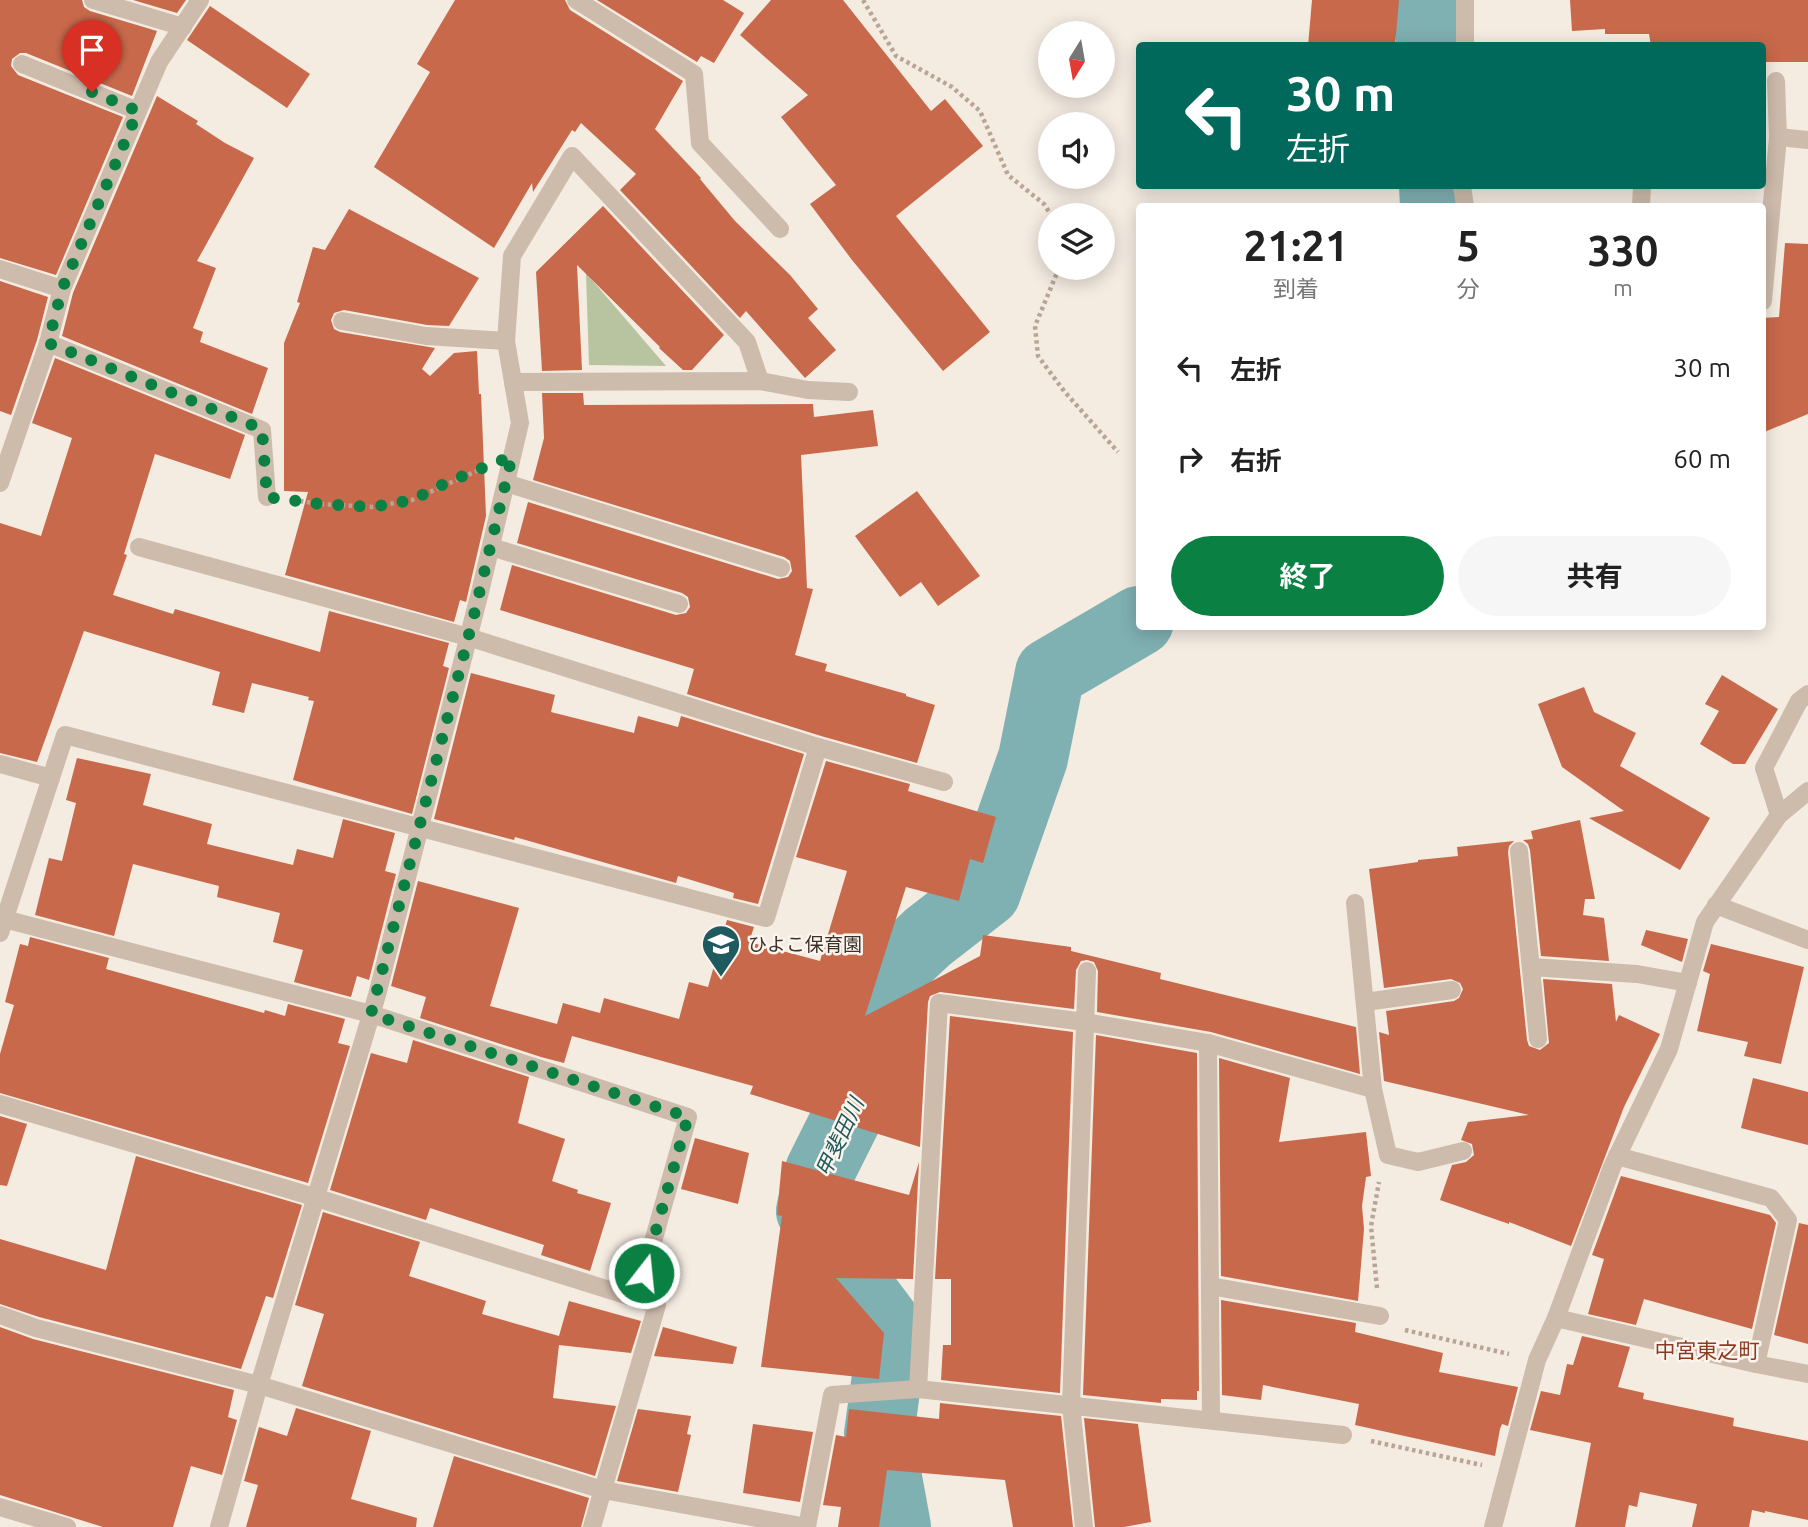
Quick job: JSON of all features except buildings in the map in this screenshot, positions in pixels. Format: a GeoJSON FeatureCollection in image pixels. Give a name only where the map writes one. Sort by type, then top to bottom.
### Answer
{"type":"FeatureCollection","features":[{"type":"Feature","properties":{"kind":"street"},"geometry":{"type":"LineString","coordinates":[[93,0],[183,27]]}},
{"type":"Feature","properties":{"kind":"street"},"geometry":{"type":"LineString","coordinates":[[0,483],[48,343],[62,289],[159,62],[200,0]]}},
{"type":"Feature","properties":{"kind":"street"},"geometry":{"type":"LineString","coordinates":[[576,0],[694,74],[700,143],[780,229]]}},
{"type":"Feature","properties":{"kind":"street"},"geometry":{"type":"LineString","coordinates":[[1465,0],[1465,42]]}},
{"type":"Feature","properties":{"kind":"street"},"geometry":{"type":"LineString","coordinates":[[22,64],[138,111]]}},
{"type":"Feature","properties":{"kind":"street"},"geometry":{"type":"LineString","coordinates":[[1766,268],[1778,137],[1776,81]]}},
{"type":"Feature","properties":{"kind":"street"},"geometry":{"type":"LineString","coordinates":[[1778,137],[1808,140]]}},
{"type":"Feature","properties":{"kind":"street"},"geometry":{"type":"LineString","coordinates":[[219,1527],[258,1385],[371,1014],[491,547],[520,423],[506,341],[512,256],[572,156],[747,342],[760,381]]}},
{"type":"Feature","properties":{"kind":"street"},"geometry":{"type":"LineString","coordinates":[[0,269],[62,289]]}},
{"type":"Feature","properties":{"kind":"street"},"geometry":{"type":"LineString","coordinates":[[342,321],[426,336],[506,341]]}},
{"type":"Feature","properties":{"kind":"street"},"geometry":{"type":"LineString","coordinates":[[48,343],[262,429],[267,497]]}},
{"type":"Feature","properties":{"kind":"street"},"geometry":{"type":"LineString","coordinates":[[513,382],[760,381],[808,390],[849,392]]}},
{"type":"Feature","properties":{"kind":"street"},"geometry":{"type":"LineString","coordinates":[[506,483],[781,568]]}},
{"type":"Feature","properties":{"kind":"street"},"geometry":{"type":"LineString","coordinates":[[139,547],[468,637],[818,747],[944,782]]}},
{"type":"Feature","properties":{"kind":"street"},"geometry":{"type":"LineString","coordinates":[[491,547],[678,604]]}},
{"type":"Feature","properties":{"kind":"street"},"geometry":{"type":"LineString","coordinates":[[1779,815],[1764,768],[1799,701],[1808,694]]}},
{"type":"Feature","properties":{"kind":"street"},"geometry":{"type":"LineString","coordinates":[[636,1299],[688,1117],[371,1014],[2,923],[65,736],[766,918],[818,747]]}},
{"type":"Feature","properties":{"kind":"street"},"geometry":{"type":"LineString","coordinates":[[0,764],[51,778]]}},
{"type":"Feature","properties":{"kind":"street"},"geometry":{"type":"LineString","coordinates":[[1493,1527],[1537,1360],[1556,1318],[1617,1156],[1670,1049],[1704,922],[1779,815],[1808,791]]}},
{"type":"Feature","properties":{"kind":"street"},"geometry":{"type":"LineString","coordinates":[[1519,851],[1538,1039]]}},
{"type":"Feature","properties":{"kind":"street"},"geometry":{"type":"LineString","coordinates":[[1354,903],[1373,1089],[1388,1155],[1418,1162],[1463,1151]]}},
{"type":"Feature","properties":{"kind":"street"},"geometry":{"type":"LineString","coordinates":[[1716,905],[1808,940]]}},
{"type":"Feature","properties":{"kind":"street"},"geometry":{"type":"LineString","coordinates":[[1531,967],[1637,974],[1688,983]]}},
{"type":"Feature","properties":{"kind":"street"},"geometry":{"type":"LineString","coordinates":[[1084,1527],[1071,1405],[1087,971]]}},
{"type":"Feature","properties":{"kind":"street"},"geometry":{"type":"LineString","coordinates":[[1365,1002],[1452,990]]}},
{"type":"Feature","properties":{"kind":"street"},"geometry":{"type":"LineString","coordinates":[[912,1389],[939,1003],[1085,1022],[1208,1044],[1373,1089]]}},
{"type":"Feature","properties":{"kind":"street"},"geometry":{"type":"LineString","coordinates":[[1208,1044],[1212,1420]]}},
{"type":"Feature","properties":{"kind":"street"},"geometry":{"type":"LineString","coordinates":[[0,1104],[314,1197],[657,1305],[592,1527]]}},
{"type":"Feature","properties":{"kind":"street"},"geometry":{"type":"LineString","coordinates":[[1617,1156],[1771,1198],[1788,1220],[1756,1364]]}},
{"type":"Feature","properties":{"kind":"street"},"geometry":{"type":"LineString","coordinates":[[1210,1286],[1380,1316]]}},
{"type":"Feature","properties":{"kind":"street"},"geometry":{"type":"LineString","coordinates":[[0,1315],[36,1328],[258,1385],[603,1490],[807,1527],[832,1395],[912,1389],[1343,1435]]}},
{"type":"Feature","properties":{"kind":"street"},"geometry":{"type":"LineString","coordinates":[[1556,1318],[1808,1374]]}},
{"type":"Feature","properties":{"kind":"street"},"geometry":{"type":"LineString","coordinates":[[0,1507],[67,1527]]}},
{"type":"Feature","properties":{"kind":"path"},"geometry":{"type":"LineString","coordinates":[[863,0],[896,56],[951,87],[980,111],[1008,175],[1043,203]]}},
{"type":"Feature","properties":{"kind":"path"},"geometry":{"type":"LineString","coordinates":[[1054,280],[1035,326],[1038,356],[1064,391],[1118,452]]}},
{"type":"Feature","properties":{"kind":"path"},"geometry":{"type":"LineString","coordinates":[[267,497],[320,504],[373,507],[386,505],[412,500],[512,456]]}},
{"type":"Feature","properties":{"kind":"path"},"geometry":{"type":"LineString","coordinates":[[1388,1155],[1380,1176],[1371,1226],[1380,1316],[1394,1327],[1537,1360]]}},
{"type":"Feature","properties":{"kind":"path"},"geometry":{"type":"LineString","coordinates":[[1343,1435],[1508,1470]]}},
{"type":"Feature","properties":{"kind":"green space"},"geometry":{"type":"Polygon","coordinates":[[[586,273],[666,366],[589,365],[586,273]]]}},
{"type":"Feature","properties":{"kind":"waterway","name":"甲斐田川"},"geometry":{"type":"LineString","coordinates":[[1430,0],[1431,42]]}},
{"type":"Feature","properties":{"kind":"waterway","name":"甲斐田川"},"geometry":{"type":"LineString","coordinates":[[1434,189],[1435,203]]}},
{"type":"Feature","properties":{"kind":"waterway","name":"甲斐田川"},"geometry":{"type":"LineString","coordinates":[[896,1527],[879,1434],[893,1333],[830,1249],[811,1211],[820,1171],[862,1087],[865,1032],[881,981],[928,937],[986,892],[1033,758],[1050,673],[1136,623]]}},
{"type":"Feature","properties":{"kind":"place","name":"ひよこ保育園"},"geometry":{"type":"Point","coordinates":[721,978]}},
{"type":"Feature","properties":{"kind":"district","name":"中宮東之町"},"geometry":{"type":"Point","coordinates":[1707,1350]}},
{"type":"Feature","properties":{"kind":"route"},"geometry":{"type":"LineString","coordinates":[[92,92],[138,111],[62,289],[48,343],[262,429],[267,497],[373,507],[412,500],[512,456],[474,615],[371,1014],[688,1117],[644,1273]]}}]}
